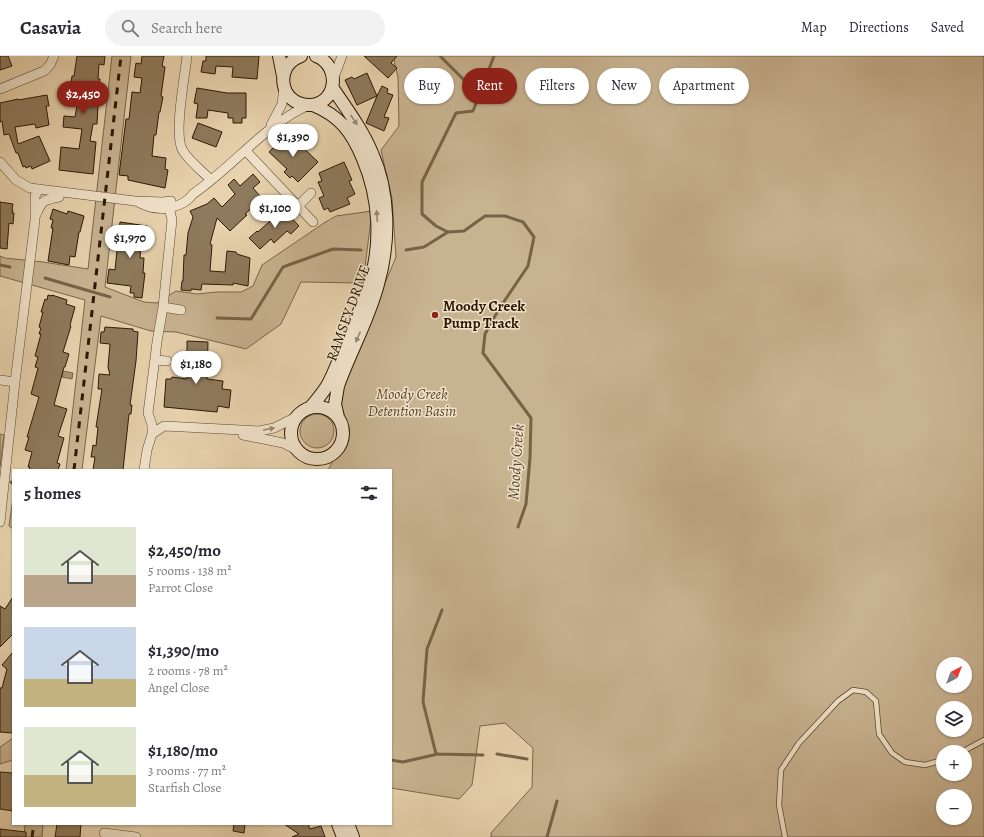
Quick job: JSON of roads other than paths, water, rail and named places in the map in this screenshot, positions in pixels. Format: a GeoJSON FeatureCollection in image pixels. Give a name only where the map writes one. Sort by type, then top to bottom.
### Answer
{"type":"FeatureCollection","features":[{"type":"Feature","properties":{"kind":"main road"},"geometry":{"type":"LineString","coordinates":[[279,56],[283,82]]}},
{"type":"Feature","properties":{"kind":"main road"},"geometry":{"type":"LineString","coordinates":[[283,82],[285,69],[290,62],[301,56]]}},
{"type":"Feature","properties":{"kind":"main road","name":"RAMSEY DRIVE"},"geometry":{"type":"LineString","coordinates":[[317,56],[324,60],[329,66],[333,83],[373,154],[384,195],[387,229],[386,248],[378,285],[338,386],[335,404],[338,417]]}},
{"type":"Feature","properties":{"kind":"main road","name":"RAMSEY DRIVE"},"geometry":{"type":"LineString","coordinates":[[283,82],[286,93],[296,102],[311,105],[326,111],[339,120],[348,131],[360,153],[371,181],[378,231],[377,250],[365,298],[327,386],[310,408]]}},
{"type":"Feature","properties":{"kind":"main road"},"geometry":{"type":"LineString","coordinates":[[311,105],[325,99],[333,83]]}},
{"type":"Feature","properties":{"kind":"main road"},"geometry":{"type":"LineString","coordinates":[[308,469],[300,453],[292,443],[292,425],[296,417],[302,411],[310,408],[326,408],[338,417],[344,434],[340,447],[324,465],[323,469]]}},
{"type":"Feature","properties":{"kind":"main road"},"geometry":{"type":"LineString","coordinates":[[300,453],[310,459],[317,460],[331,456]]}},
{"type":"Feature","properties":{"kind":"main road"},"geometry":{"type":"LineString","coordinates":[[338,825],[343,837]]}},
{"type":"Feature","properties":{"kind":"main road"},"geometry":{"type":"LineString","coordinates":[[348,825],[353,837]]}},
{"type":"Feature","properties":{"kind":"street"},"geometry":{"type":"LineString","coordinates":[[0,90],[44,71],[50,65],[54,56]]}},
{"type":"Feature","properties":{"kind":"street"},"geometry":{"type":"LineString","coordinates":[[187,56],[178,137],[183,152],[211,180]]}},
{"type":"Feature","properties":{"kind":"street"},"geometry":{"type":"LineString","coordinates":[[333,83],[342,56]]}},
{"type":"Feature","properties":{"kind":"street"},"geometry":{"type":"LineString","coordinates":[[270,128],[282,104],[283,82]]}},
{"type":"Feature","properties":{"kind":"street"},"geometry":{"type":"LineString","coordinates":[[37,192],[74,194],[135,201],[147,207],[158,208],[189,199],[193,194],[246,151],[270,128],[288,116],[311,105]]}},
{"type":"Feature","properties":{"kind":"street"},"geometry":{"type":"LineString","coordinates":[[246,151],[313,222]]}},
{"type":"Feature","properties":{"kind":"street"},"geometry":{"type":"LineString","coordinates":[[0,162],[20,183],[37,192],[59,197]]}},
{"type":"Feature","properties":{"kind":"street"},"geometry":{"type":"LineString","coordinates":[[0,521],[35,220],[34,205],[37,192]]}},
{"type":"Feature","properties":{"kind":"street"},"geometry":{"type":"LineString","coordinates":[[298,206],[311,193]]}},
{"type":"Feature","properties":{"kind":"street"},"geometry":{"type":"LineString","coordinates":[[35,220],[40,206],[44,201],[74,194]]}},
{"type":"Feature","properties":{"kind":"street"},"geometry":{"type":"LineString","coordinates":[[144,469],[147,450],[152,434],[152,425],[148,413],[163,308],[172,220],[169,205]]}},
{"type":"Feature","properties":{"kind":"street"},"geometry":{"type":"LineString","coordinates":[[163,308],[181,310]]}},
{"type":"Feature","properties":{"kind":"street"},"geometry":{"type":"LineString","coordinates":[[155,360],[167,361]]}},
{"type":"Feature","properties":{"kind":"street"},"geometry":{"type":"LineString","coordinates":[[0,380],[15,382]]}},
{"type":"Feature","properties":{"kind":"street"},"geometry":{"type":"LineString","coordinates":[[150,419],[164,426],[259,431],[274,428],[296,417]]}},
{"type":"Feature","properties":{"kind":"street"},"geometry":{"type":"LineString","coordinates":[[152,434],[164,426]]}},
{"type":"Feature","properties":{"kind":"street"},"geometry":{"type":"LineString","coordinates":[[202,428],[283,443],[300,453]]}},
{"type":"Feature","properties":{"kind":"street"},"geometry":{"type":"LineString","coordinates":[[104,832],[136,837]]}},
{"type":"Feature","properties":{"kind":"lane"},"geometry":{"type":"LineString","coordinates":[[785,837],[779,805],[781,770],[799,743],[838,701],[853,690],[866,692],[876,701],[880,734],[892,753],[905,762],[925,765],[936,762]]}},
{"type":"Feature","properties":{"kind":"lane"},"geometry":{"type":"LineString","coordinates":[[972,747],[984,740]]}},
{"type":"Feature","properties":{"kind":"waterway"},"geometry":{"type":"LineString","coordinates":[[440,56],[462,78]]}},
{"type":"Feature","properties":{"kind":"waterway","name":"Moody Creek"},"geometry":{"type":"LineString","coordinates":[[494,56],[473,111],[456,113],[422,182],[422,214],[436,226],[448,232],[464,231],[485,216],[505,216],[523,222],[534,237],[528,266],[499,309],[485,334],[483,353],[531,418],[530,458],[526,504],[518,527]]}},
{"type":"Feature","properties":{"kind":"waterway"},"geometry":{"type":"LineString","coordinates":[[406,250],[424,247],[448,232]]}},
{"type":"Feature","properties":{"kind":"waterway"},"geometry":{"type":"LineString","coordinates":[[217,318],[251,319],[283,267],[333,249],[361,250]]}},
{"type":"Feature","properties":{"kind":"waterway"},"geometry":{"type":"LineString","coordinates":[[0,265],[10,267]]}},
{"type":"Feature","properties":{"kind":"waterway"},"geometry":{"type":"LineString","coordinates":[[45,278],[110,297]]}},
{"type":"Feature","properties":{"kind":"waterway","name":"Moody Creek"},"geometry":{"type":"LineString","coordinates":[[442,610],[427,649],[423,702],[436,754],[483,755]]}},
{"type":"Feature","properties":{"kind":"waterway"},"geometry":{"type":"LineString","coordinates":[[392,760],[403,762],[438,754]]}},
{"type":"Feature","properties":{"kind":"waterway","name":"Moody Creek"},"geometry":{"type":"LineString","coordinates":[[497,754],[527,759]]}},
{"type":"Feature","properties":{"kind":"waterway","name":"Moody Creek"},"geometry":{"type":"LineString","coordinates":[[547,837],[557,801]]}},
{"type":"Feature","properties":{"kind":"railway"},"geometry":{"type":"LineString","coordinates":[[74,469],[121,56]]}},
{"type":"Feature","properties":{"kind":"railway"},"geometry":{"type":"LineString","coordinates":[[32,837],[34,825]]}},
{"type":"Feature","properties":{"kind":"place","name":"Moody Creek Pump Track"},"geometry":{"type":"Point","coordinates":[435,315]}},
{"type":"Feature","properties":{"kind":"park label","name":"Moody Creek Detention Basin"},"geometry":{"type":"Point","coordinates":[412,402]}}]}
